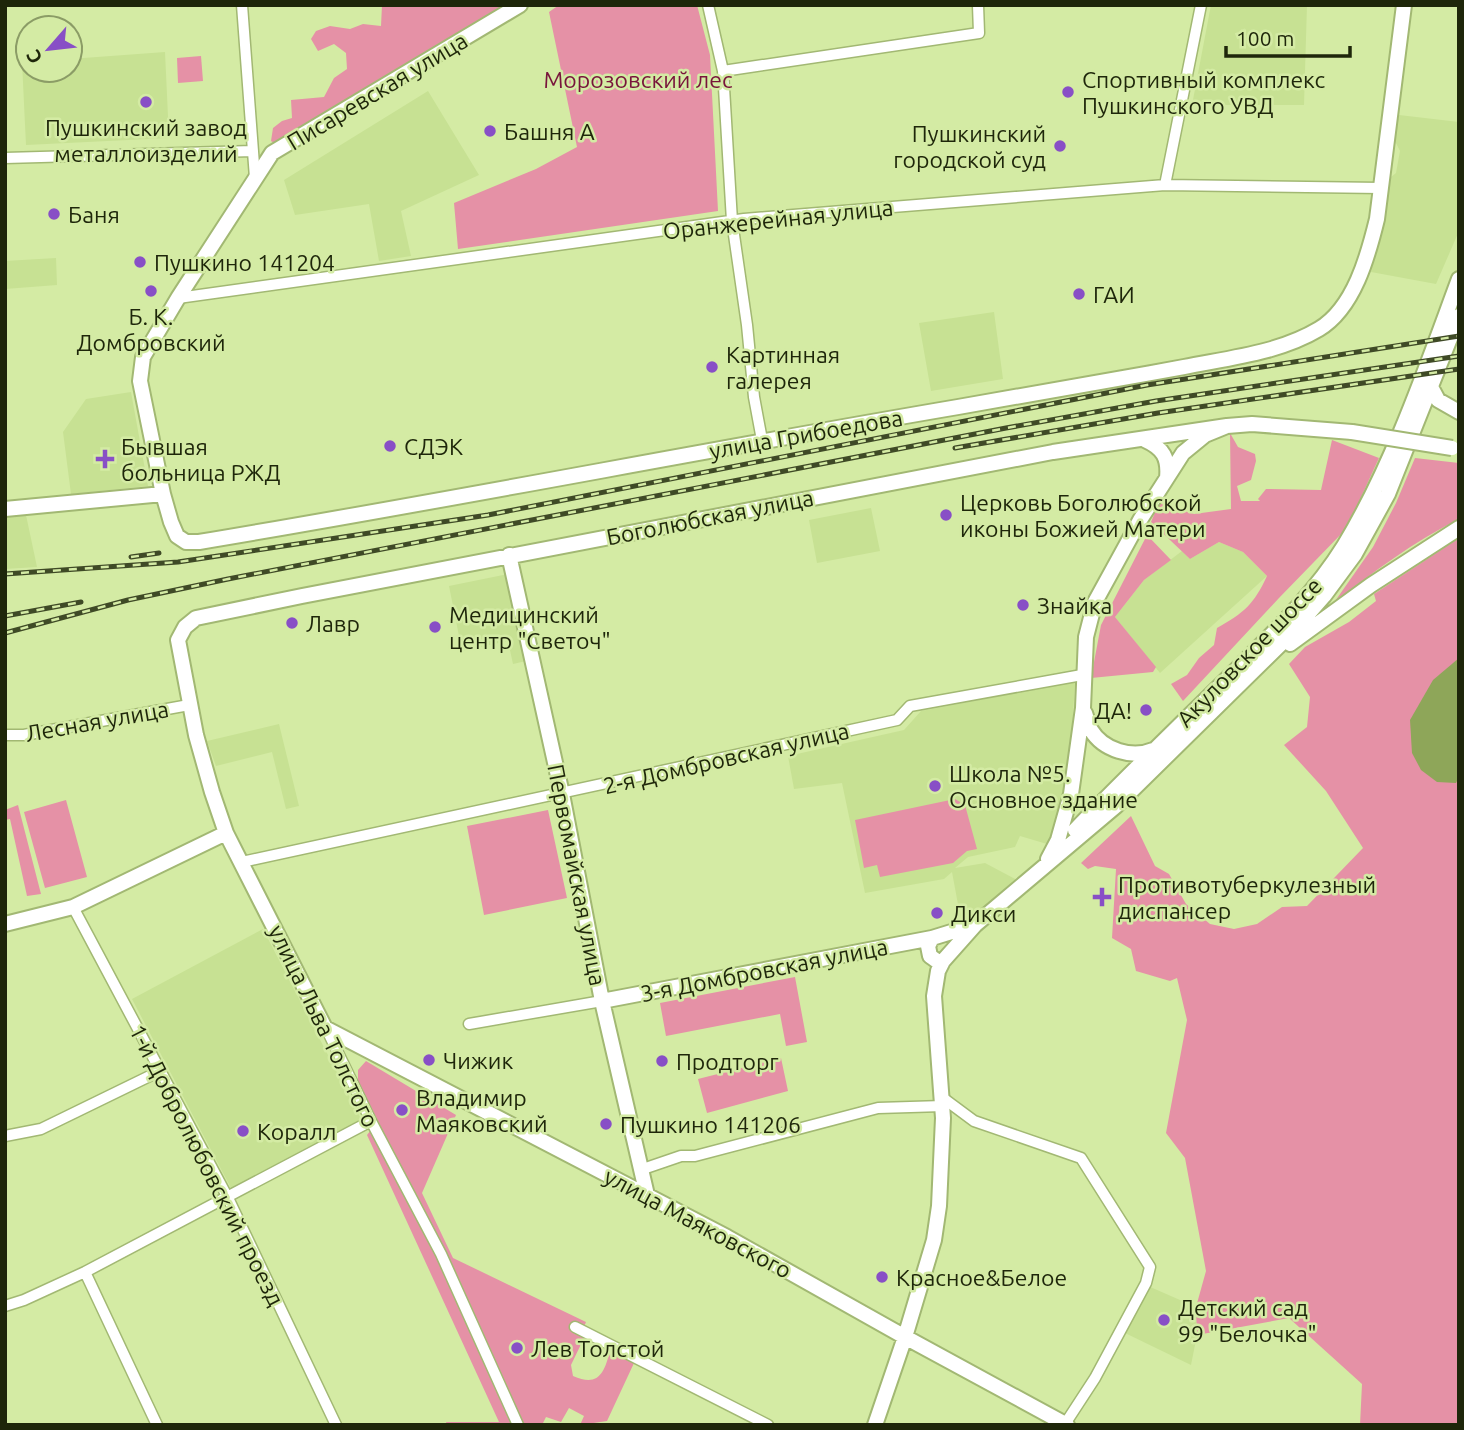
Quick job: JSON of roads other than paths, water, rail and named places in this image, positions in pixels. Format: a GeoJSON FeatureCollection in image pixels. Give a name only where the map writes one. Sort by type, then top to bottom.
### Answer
{"type":"FeatureCollection","features":[{"type":"Feature","properties":{"kind":"street"},"geometry":{"type":"LineString","coordinates":[[242,5],[255,178]]}},
{"type":"Feature","properties":{"kind":"street","name":"Писаревская улица"},"geometry":{"type":"LineString","coordinates":[[163,494],[140,382],[143,357],[272,153],[520,5]]}},
{"type":"Feature","properties":{"kind":"street"},"geometry":{"type":"LineString","coordinates":[[708,5],[723,71],[732,220],[754,397],[762,440]]}},
{"type":"Feature","properties":{"kind":"street"},"geometry":{"type":"LineString","coordinates":[[723,71],[979,33],[978,5]]}},
{"type":"Feature","properties":{"kind":"street"},"geometry":{"type":"LineString","coordinates":[[1165,185],[1201,5]]}},
{"type":"Feature","properties":{"kind":"street","name":"улица Грибоедова"},"geometry":{"type":"LineString","coordinates":[[163,494],[177,536],[186,542],[198,542],[404,508],[762,440],[1196,365],[1259,352],[1306,336],[1325,325],[1348,298],[1369,253],[1377,219],[1404,5]]}},
{"type":"Feature","properties":{"kind":"street"},"geometry":{"type":"LineString","coordinates":[[5,158],[253,151]]}},
{"type":"Feature","properties":{"kind":"street","name":"Оранжерейная улица"},"geometry":{"type":"LineString","coordinates":[[178,298],[732,220],[1165,185],[1381,188]]}},
{"type":"Feature","properties":{"kind":"street","name":"Акуловское шоссе"},"geometry":{"type":"LineString","coordinates":[[1040,867],[1157,747],[1280,627],[1313,590],[1343,546],[1377,482],[1424,372],[1459,279]]}},
{"type":"Feature","properties":{"kind":"street","name":"Акуловское шоссе"},"geometry":{"type":"LineString","coordinates":[[875,1425],[934,1240],[939,1206],[943,1102],[934,996],[938,971],[975,925],[1040,867],[1116,806],[1289,636],[1355,554],[1388,494],[1459,316]]}},
{"type":"Feature","properties":{"kind":"street"},"geometry":{"type":"LineString","coordinates":[[1430,385],[1438,400],[1459,412]]}},
{"type":"Feature","properties":{"kind":"street","name":"Боголюбская улица"},"geometry":{"type":"LineString","coordinates":[[196,618],[509,555],[1053,452],[1227,426],[1252,424],[1352,432],[1455,448]]}},
{"type":"Feature","properties":{"kind":"street"},"geometry":{"type":"LineString","coordinates":[[1040,867],[1058,840],[1071,794],[1083,708],[1086,637],[1095,602],[1124,548],[1191,445],[1205,435],[1227,426]]}},
{"type":"Feature","properties":{"kind":"street"},"geometry":{"type":"LineString","coordinates":[[1143,440],[1158,446],[1166,456],[1167,479]]}},
{"type":"Feature","properties":{"kind":"street"},"geometry":{"type":"LineString","coordinates":[[5,509],[163,494]]}},
{"type":"Feature","properties":{"kind":"street"},"geometry":{"type":"LineString","coordinates":[[1242,682],[1349,601],[1459,528]]}},
{"type":"Feature","properties":{"kind":"street","name":"Первомайская улица"},"geometry":{"type":"LineString","coordinates":[[509,555],[562,794],[602,1001],[647,1195]]}},
{"type":"Feature","properties":{"kind":"street","name":"улица Льва Толстого"},"geometry":{"type":"LineString","coordinates":[[196,618],[185,627],[178,640],[189,705],[226,833],[370,1121],[441,1254],[517,1425]]}},
{"type":"Feature","properties":{"kind":"street","name":"2-я Домбровская улица"},"geometry":{"type":"LineString","coordinates":[[242,862],[897,720],[911,706],[1083,675]]}},
{"type":"Feature","properties":{"kind":"street","name":"Лесная улица"},"geometry":{"type":"LineString","coordinates":[[5,735],[24,735],[189,705]]}},
{"type":"Feature","properties":{"kind":"street"},"geometry":{"type":"LineString","coordinates":[[1083,708],[1091,729],[1110,746],[1135,755],[1157,747]]}},
{"type":"Feature","properties":{"kind":"street"},"geometry":{"type":"LineString","coordinates":[[5,924],[73,907],[226,833]]}},
{"type":"Feature","properties":{"kind":"street","name":"1-й Добролюбовский проезд"},"geometry":{"type":"LineString","coordinates":[[73,907],[228,1198],[336,1425]]}},
{"type":"Feature","properties":{"kind":"street","name":"3-я Домбровская улица"},"geometry":{"type":"LineString","coordinates":[[469,1024],[938,937],[975,925]]}},
{"type":"Feature","properties":{"kind":"street"},"geometry":{"type":"LineString","coordinates":[[938,937],[951,942],[947,957],[937,961],[930,956],[928,946],[938,937]]}},
{"type":"Feature","properties":{"kind":"street","name":"улица Маяковского"},"geometry":{"type":"LineString","coordinates":[[325,1028],[727,1237],[1066,1424]]}},
{"type":"Feature","properties":{"kind":"street"},"geometry":{"type":"LineString","coordinates":[[343,1065],[347,1048],[353,1042]]}},
{"type":"Feature","properties":{"kind":"street"},"geometry":{"type":"LineString","coordinates":[[5,1136],[41,1129],[160,1071]]}},
{"type":"Feature","properties":{"kind":"street"},"geometry":{"type":"LineString","coordinates":[[642,1169],[681,1156],[695,1156],[878,1108],[943,1102],[974,1121],[1081,1158],[1150,1268],[1146,1283],[1095,1378],[1066,1424]]}},
{"type":"Feature","properties":{"kind":"street"},"geometry":{"type":"LineString","coordinates":[[5,1306],[85,1272],[370,1121]]}},
{"type":"Feature","properties":{"kind":"street"},"geometry":{"type":"LineString","coordinates":[[85,1272],[157,1425]]}},
{"type":"Feature","properties":{"kind":"street"},"geometry":{"type":"LineString","coordinates":[[575,1326],[768,1425]]}},
{"type":"Feature","properties":{"kind":"railway"},"geometry":{"type":"LineString","coordinates":[[5,574],[178,562],[488,515],[1147,385],[1459,336]]}},
{"type":"Feature","properties":{"kind":"railway"},"geometry":{"type":"LineString","coordinates":[[5,633],[128,600],[228,579],[1006,428],[1156,401],[1459,356]]}},
{"type":"Feature","properties":{"kind":"railway"},"geometry":{"type":"LineString","coordinates":[[955,448],[1158,413],[1459,369]]}},
{"type":"Feature","properties":{"kind":"railway"},"geometry":{"type":"LineString","coordinates":[[131,557],[159,553]]}},
{"type":"Feature","properties":{"kind":"railway"},"geometry":{"type":"LineString","coordinates":[[5,616],[81,602]]}},
{"type":"Feature","properties":{"kind":"place","name":"Спортивный комплекс Пушкинского УВД"},"geometry":{"type":"Point","coordinates":[1068,92]}},
{"type":"Feature","properties":{"kind":"place","name":"Пушкинский завод металлоизделий"},"geometry":{"type":"Point","coordinates":[146,102]}},
{"type":"Feature","properties":{"kind":"place","name":"Башня А"},"geometry":{"type":"Point","coordinates":[490,131]}},
{"type":"Feature","properties":{"kind":"place","name":"Пушкинский городской суд"},"geometry":{"type":"Point","coordinates":[1060,146]}},
{"type":"Feature","properties":{"kind":"place","name":"Баня"},"geometry":{"type":"Point","coordinates":[54,214]}},
{"type":"Feature","properties":{"kind":"place","name":"Пушкино 141204"},"geometry":{"type":"Point","coordinates":[140,262]}},
{"type":"Feature","properties":{"kind":"place","name":"Б. К. Домбровский"},"geometry":{"type":"Point","coordinates":[151,291]}},
{"type":"Feature","properties":{"kind":"place","name":"ГАИ"},"geometry":{"type":"Point","coordinates":[1079,294]}},
{"type":"Feature","properties":{"kind":"place","name":"Картинная галерея"},"geometry":{"type":"Point","coordinates":[712,367]}},
{"type":"Feature","properties":{"kind":"place","name":"СДЭК"},"geometry":{"type":"Point","coordinates":[390,446]}},
{"type":"Feature","properties":{"kind":"place","name":"Бывшая больница РЖД"},"geometry":{"type":"Point","coordinates":[105,459]}},
{"type":"Feature","properties":{"kind":"place","name":"Церковь Боголюбской иконы Божией Матери"},"geometry":{"type":"Point","coordinates":[946,515]}},
{"type":"Feature","properties":{"kind":"place","name":"Знайка"},"geometry":{"type":"Point","coordinates":[1023,605]}},
{"type":"Feature","properties":{"kind":"place","name":"Лавр"},"geometry":{"type":"Point","coordinates":[292,623]}},
{"type":"Feature","properties":{"kind":"place","name":"Медицинский центр \"Светоч\""},"geometry":{"type":"Point","coordinates":[435,627]}},
{"type":"Feature","properties":{"kind":"place","name":"ДА!"},"geometry":{"type":"Point","coordinates":[1146,710]}},
{"type":"Feature","properties":{"kind":"place","name":"Школа №5. Основное здание"},"geometry":{"type":"Point","coordinates":[935,786]}},
{"type":"Feature","properties":{"kind":"place","name":"Противотуберкулезный диспансер"},"geometry":{"type":"Point","coordinates":[1102,897]}},
{"type":"Feature","properties":{"kind":"place","name":"Дикси"},"geometry":{"type":"Point","coordinates":[937,913]}},
{"type":"Feature","properties":{"kind":"place","name":"Чижик"},"geometry":{"type":"Point","coordinates":[429,1060]}},
{"type":"Feature","properties":{"kind":"place","name":"Продторг"},"geometry":{"type":"Point","coordinates":[662,1061]}},
{"type":"Feature","properties":{"kind":"place","name":"Владимир Маяковский"},"geometry":{"type":"Point","coordinates":[402,1110]}},
{"type":"Feature","properties":{"kind":"place","name":"Пушкино 141206"},"geometry":{"type":"Point","coordinates":[606,1124]}},
{"type":"Feature","properties":{"kind":"place","name":"Коралл"},"geometry":{"type":"Point","coordinates":[243,1131]}},
{"type":"Feature","properties":{"kind":"place","name":"Красное&Белое"},"geometry":{"type":"Point","coordinates":[882,1277]}},
{"type":"Feature","properties":{"kind":"place","name":"Детский сад 99 \"Белочка\""},"geometry":{"type":"Point","coordinates":[1164,1320]}},
{"type":"Feature","properties":{"kind":"place","name":"Лев Толстой"},"geometry":{"type":"Point","coordinates":[517,1348]}},
{"type":"Feature","properties":{"kind":"park label","name":"Морозовский лес"},"geometry":{"type":"Point","coordinates":[638,79]}}]}
